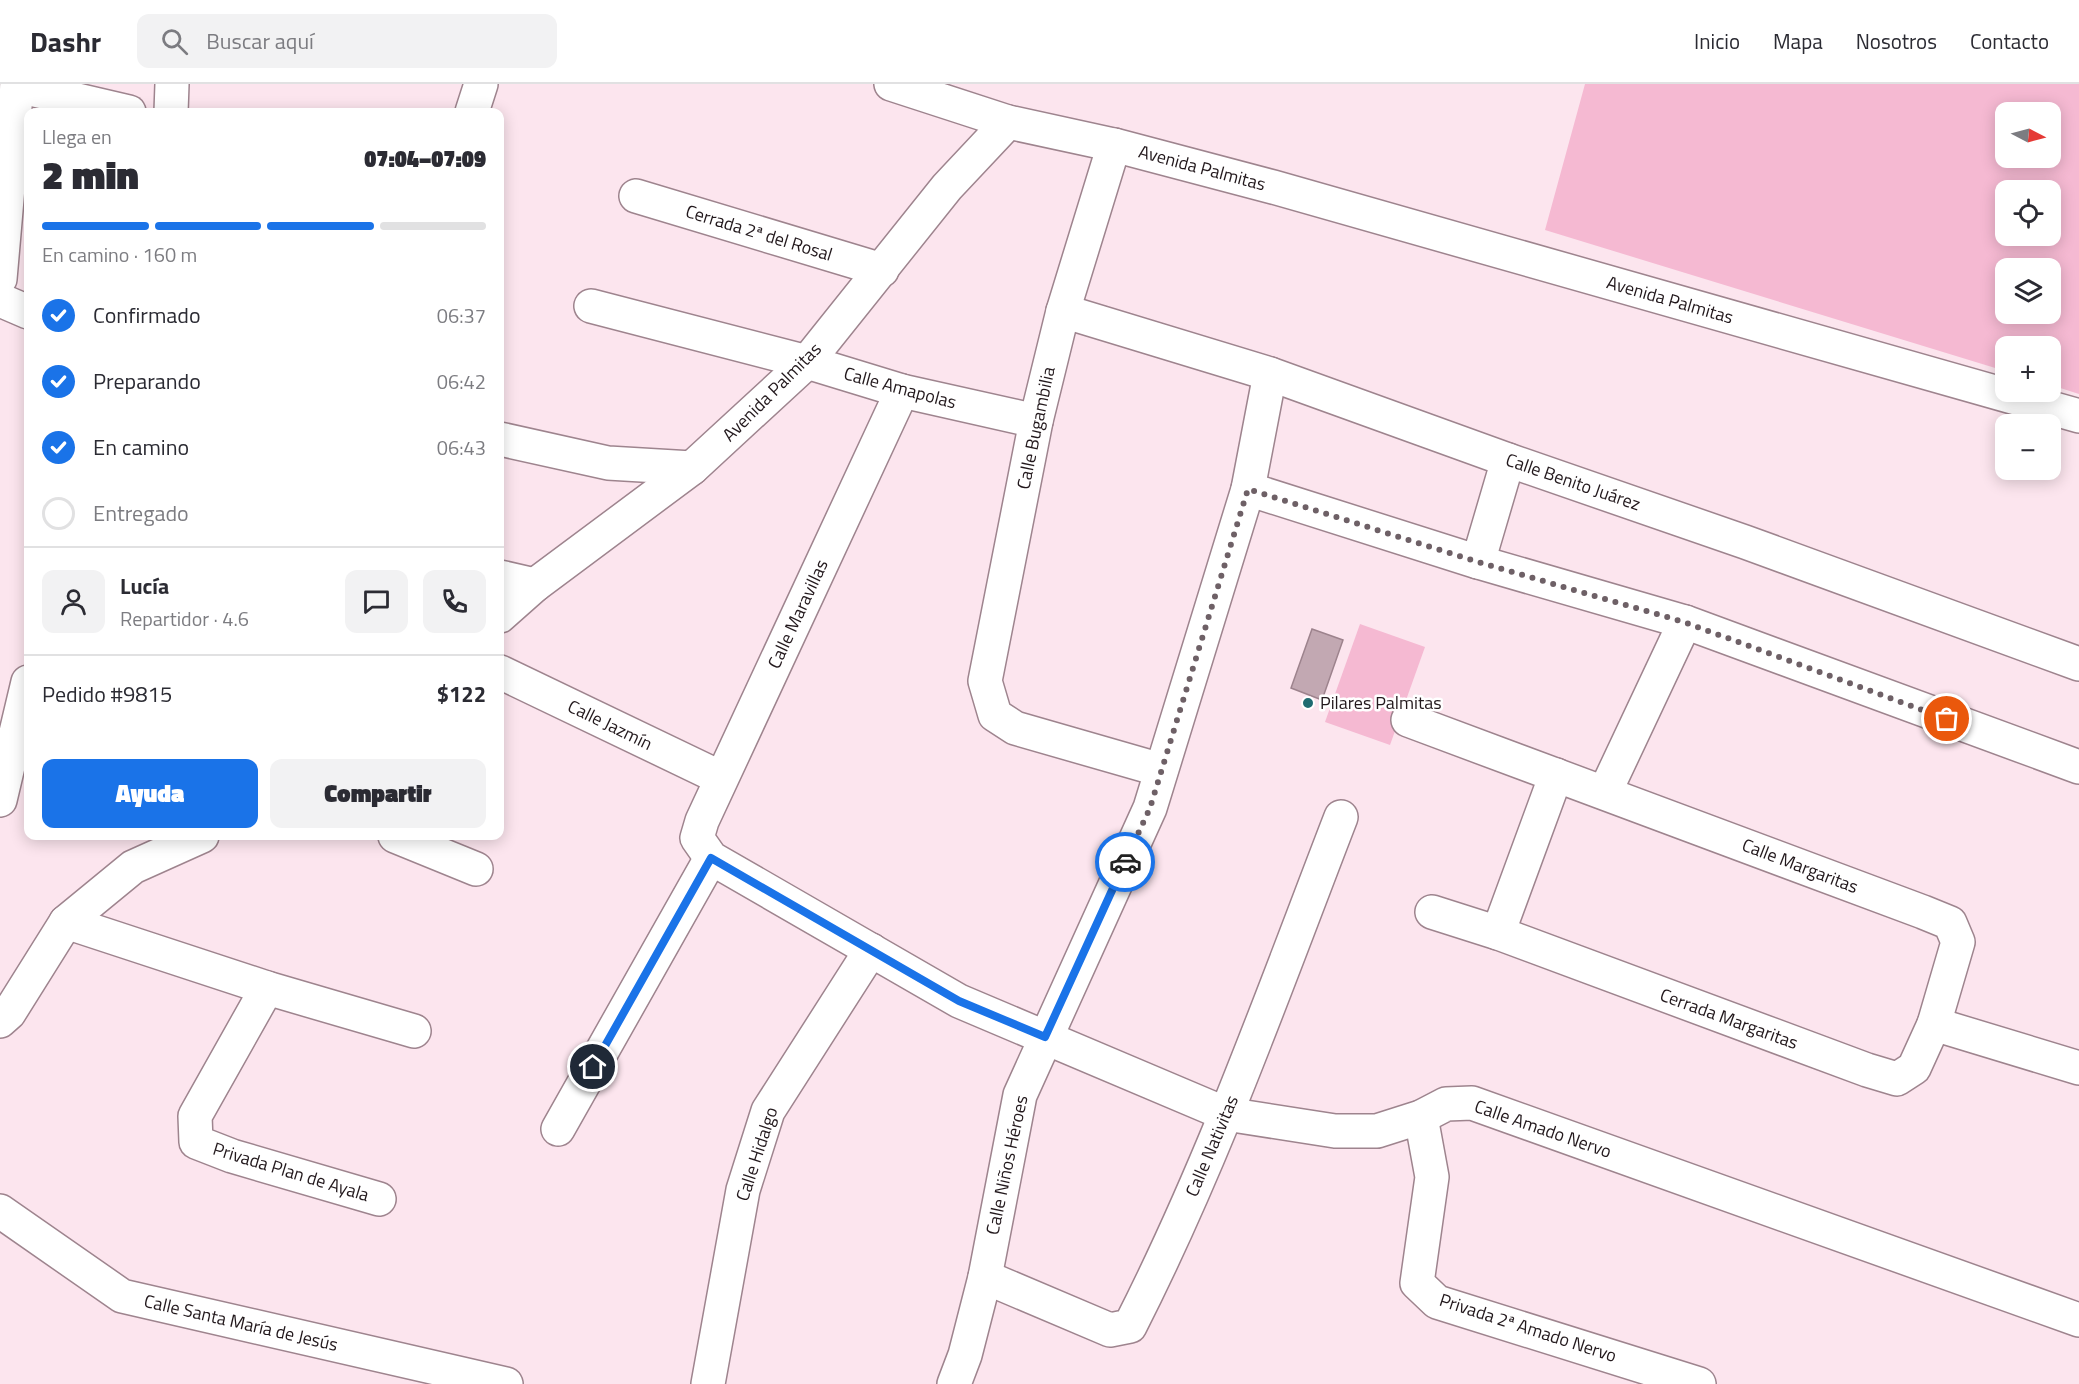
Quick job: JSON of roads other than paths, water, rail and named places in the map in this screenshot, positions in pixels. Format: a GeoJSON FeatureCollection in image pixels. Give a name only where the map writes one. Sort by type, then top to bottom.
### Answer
{"type":"FeatureCollection","features":[{"type":"Feature","properties":{"kind":"street"},"geometry":{"type":"LineString","coordinates":[[171,108],[172,84]]}},
{"type":"Feature","properties":{"kind":"street"},"geometry":{"type":"LineString","coordinates":[[473,108],[481,84]]}},
{"type":"Feature","properties":{"kind":"street"},"geometry":{"type":"LineString","coordinates":[[891,84],[1008,122]]}},
{"type":"Feature","properties":{"kind":"street"},"geometry":{"type":"LineString","coordinates":[[0,279],[17,85],[112,108]]}},
{"type":"Feature","properties":{"kind":"street","name":"Avenida Palmitas"},"geometry":{"type":"LineString","coordinates":[[504,612],[535,585],[692,468],[807,362],[947,187],[1008,122],[1114,146],[1273,187],[2079,416]]}},
{"type":"Feature","properties":{"kind":"street","name":"Calle Bugambilia"},"geometry":{"type":"LineString","coordinates":[[1114,146],[1063,311],[1036,421],[985,681],[995,715],[1015,728],[1161,770]]}},
{"type":"Feature","properties":{"kind":"street","name":"Cerrada 2ª del Rosal"},"geometry":{"type":"LineString","coordinates":[[636,196],[882,270]]}},
{"type":"Feature","properties":{"kind":"street"},"geometry":{"type":"LineString","coordinates":[[0,300],[24,310]]}},
{"type":"Feature","properties":{"kind":"street","name":"Calle Amapolas"},"geometry":{"type":"LineString","coordinates":[[591,306],[807,362],[902,392],[1036,421]]}},
{"type":"Feature","properties":{"kind":"street","name":"Calle Benito Juárez"},"geometry":{"type":"LineString","coordinates":[[1063,311],[1270,374],[1745,542],[2079,664]]}},
{"type":"Feature","properties":{"kind":"street","name":"Calle Niños Héroes"},"geometry":{"type":"LineString","coordinates":[[954,1384],[965,1355],[985,1277],[1020,1095],[1150,808],[1248,489],[1270,374]]}},
{"type":"Feature","properties":{"kind":"street","name":"Calle Maravillas"},"geometry":{"type":"LineString","coordinates":[[558,1129],[704,848],[702,821],[902,392]]}},
{"type":"Feature","properties":{"kind":"street"},"geometry":{"type":"LineString","coordinates":[[504,440],[608,463],[692,468]]}},
{"type":"Feature","properties":{"kind":"street"},"geometry":{"type":"LineString","coordinates":[[1478,562],[1508,460]]}},
{"type":"Feature","properties":{"kind":"street"},"geometry":{"type":"LineString","coordinates":[[1248,489],[1478,562],[1684,622],[2079,767]]}},
{"type":"Feature","properties":{"kind":"street"},"geometry":{"type":"LineString","coordinates":[[504,578],[535,585]]}},
{"type":"Feature","properties":{"kind":"street"},"geometry":{"type":"LineString","coordinates":[[1605,792],[1684,622]]}},
{"type":"Feature","properties":{"kind":"street","name":"Calle Jazmín"},"geometry":{"type":"LineString","coordinates":[[504,674],[721,778]]}},
{"type":"Feature","properties":{"kind":"street"},"geometry":{"type":"LineString","coordinates":[[0,800],[24,699]]}},
{"type":"Feature","properties":{"kind":"street","name":"Calle Margaritas"},"geometry":{"type":"LineString","coordinates":[[1408,720],[1950,923],[1958,942],[1934,1024]]}},
{"type":"Feature","properties":{"kind":"street"},"geometry":{"type":"LineString","coordinates":[[1498,933],[1556,775]]}},
{"type":"Feature","properties":{"kind":"street","name":"Calle Nativitas"},"geometry":{"type":"LineString","coordinates":[[985,1277],[1110,1330],[1130,1326],[1226,1114],[1341,817]]}},
{"type":"Feature","properties":{"kind":"street"},"geometry":{"type":"LineString","coordinates":[[0,1021],[9,1012],[66,922],[134,867],[193,840]]}},
{"type":"Feature","properties":{"kind":"street"},"geometry":{"type":"LineString","coordinates":[[405,840],[476,868]]}},
{"type":"Feature","properties":{"kind":"street","name":"Calle Amado Nervo"},"geometry":{"type":"LineString","coordinates":[[704,848],[870,950],[959,1001],[1226,1114],[1335,1131],[1377,1131],[1421,1118],[1446,1104],[1472,1103],[2079,1320]]}},
{"type":"Feature","properties":{"kind":"street","name":"Cerrada Margaritas"},"geometry":{"type":"LineString","coordinates":[[1432,912],[1498,933],[1867,1070],[1897,1079],[1914,1068],[1934,1024]]}},
{"type":"Feature","properties":{"kind":"street"},"geometry":{"type":"LineString","coordinates":[[66,922],[267,988],[414,1031]]}},
{"type":"Feature","properties":{"kind":"street","name":"Calle Hidalgo"},"geometry":{"type":"LineString","coordinates":[[708,1384],[743,1190],[768,1111],[870,950]]}},
{"type":"Feature","properties":{"kind":"street","name":"Privada Plan de Ayala"},"geometry":{"type":"LineString","coordinates":[[267,988],[195,1116],[196,1142],[232,1156],[379,1199]]}},
{"type":"Feature","properties":{"kind":"street"},"geometry":{"type":"LineString","coordinates":[[1934,1024],[2079,1068]]}},
{"type":"Feature","properties":{"kind":"street","name":"Privada 2ª Amado Nervo"},"geometry":{"type":"LineString","coordinates":[[1421,1118],[1432,1177],[1417,1282],[1437,1302],[1699,1384]]}},
{"type":"Feature","properties":{"kind":"street","name":"Calle Santa María de Jesús"},"geometry":{"type":"LineString","coordinates":[[0,1211],[122,1296],[506,1384]]}},
{"type":"Feature","properties":{"kind":"place","name":"Pilares Palmitas"},"geometry":{"type":"Point","coordinates":[1308,703]}}]}
